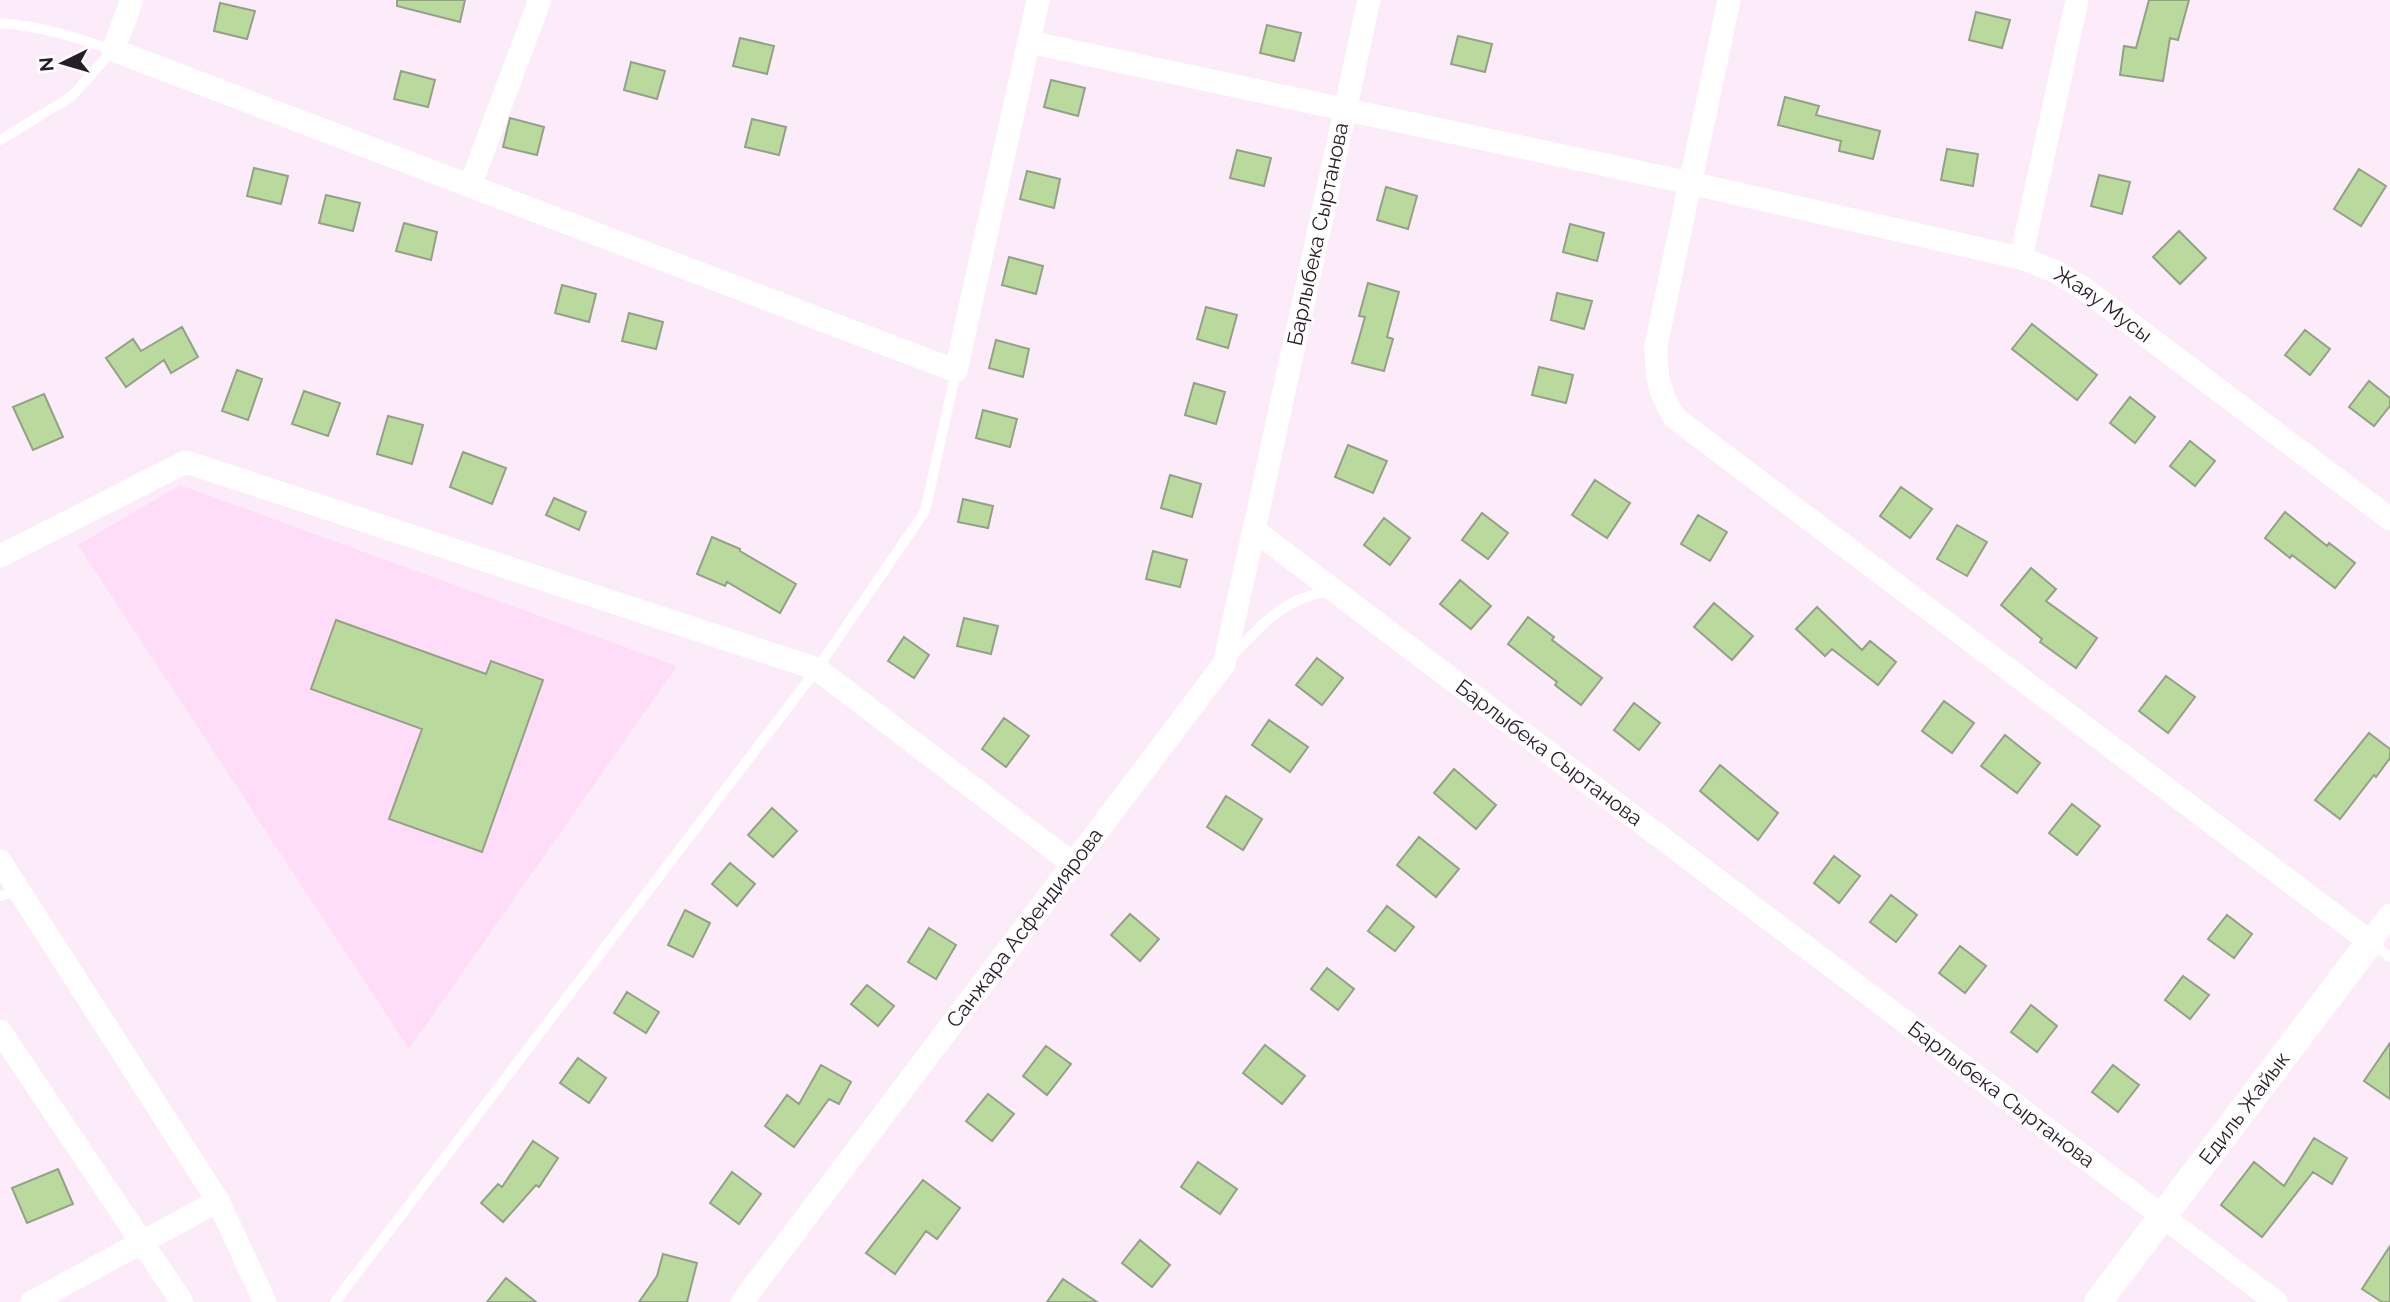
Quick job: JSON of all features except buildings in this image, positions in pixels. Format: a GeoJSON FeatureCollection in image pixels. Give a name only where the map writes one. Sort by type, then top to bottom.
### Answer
{"type":"FeatureCollection","features":[{"type":"Feature","properties":{"kind":"street"},"geometry":{"type":"LineString","coordinates":[[132,0],[113,50],[956,371],[1038,0]]}},
{"type":"Feature","properties":{"kind":"street"},"geometry":{"type":"LineString","coordinates":[[471,186],[540,0]]}},
{"type":"Feature","properties":{"kind":"street","name":"Барлыбека Сыртанова"},"geometry":{"type":"LineString","coordinates":[[1369,0],[1254,530],[2276,1302]]}},
{"type":"Feature","properties":{"kind":"street"},"geometry":{"type":"LineString","coordinates":[[1729,0],[1656,345],[1656,376],[1662,398],[1675,418],[2380,949]]}},
{"type":"Feature","properties":{"kind":"street"},"geometry":{"type":"LineString","coordinates":[[2021,258],[2077,0]]}},
{"type":"Feature","properties":{"kind":"street","name":"Жаяу Мусы"},"geometry":{"type":"LineString","coordinates":[[1029,41],[1690,183],[2021,258],[2054,271],[2083,288],[2390,519]]}},
{"type":"Feature","properties":{"kind":"street"},"geometry":{"type":"LineString","coordinates":[[0,556],[186,461],[817,668],[1073,864]]}},
{"type":"Feature","properties":{"kind":"street","name":"Санжара Асфендиярова"},"geometry":{"type":"LineString","coordinates":[[742,1302],[1224,664],[1254,530]]}},
{"type":"Feature","properties":{"kind":"street"},"geometry":{"type":"LineString","coordinates":[[0,862],[9,893],[218,1201],[265,1302]]}},
{"type":"Feature","properties":{"kind":"street","name":"Едиль Жайык"},"geometry":{"type":"LineString","coordinates":[[2098,1302],[2163,1216],[2380,949],[2390,915]]}},
{"type":"Feature","properties":{"kind":"street"},"geometry":{"type":"LineString","coordinates":[[0,1031],[182,1302]]}},
{"type":"Feature","properties":{"kind":"street"},"geometry":{"type":"LineString","coordinates":[[32,1302],[218,1201]]}},
{"type":"Feature","properties":{"kind":"lane"},"geometry":{"type":"LineString","coordinates":[[0,23],[27,25],[65,33],[113,50],[71,97],[0,140]]}},
{"type":"Feature","properties":{"kind":"lane"},"geometry":{"type":"LineString","coordinates":[[335,1302],[817,668],[925,512],[956,371]]}},
{"type":"Feature","properties":{"kind":"lane"},"geometry":{"type":"LineString","coordinates":[[1224,664],[1266,619],[1293,601],[1312,593],[1335,591]]}},
{"type":"Feature","properties":{"kind":"shaded area"},"geometry":{"type":"Polygon","coordinates":[[[180,485],[677,666],[409,1049],[78,545],[180,485]]]}}]}
